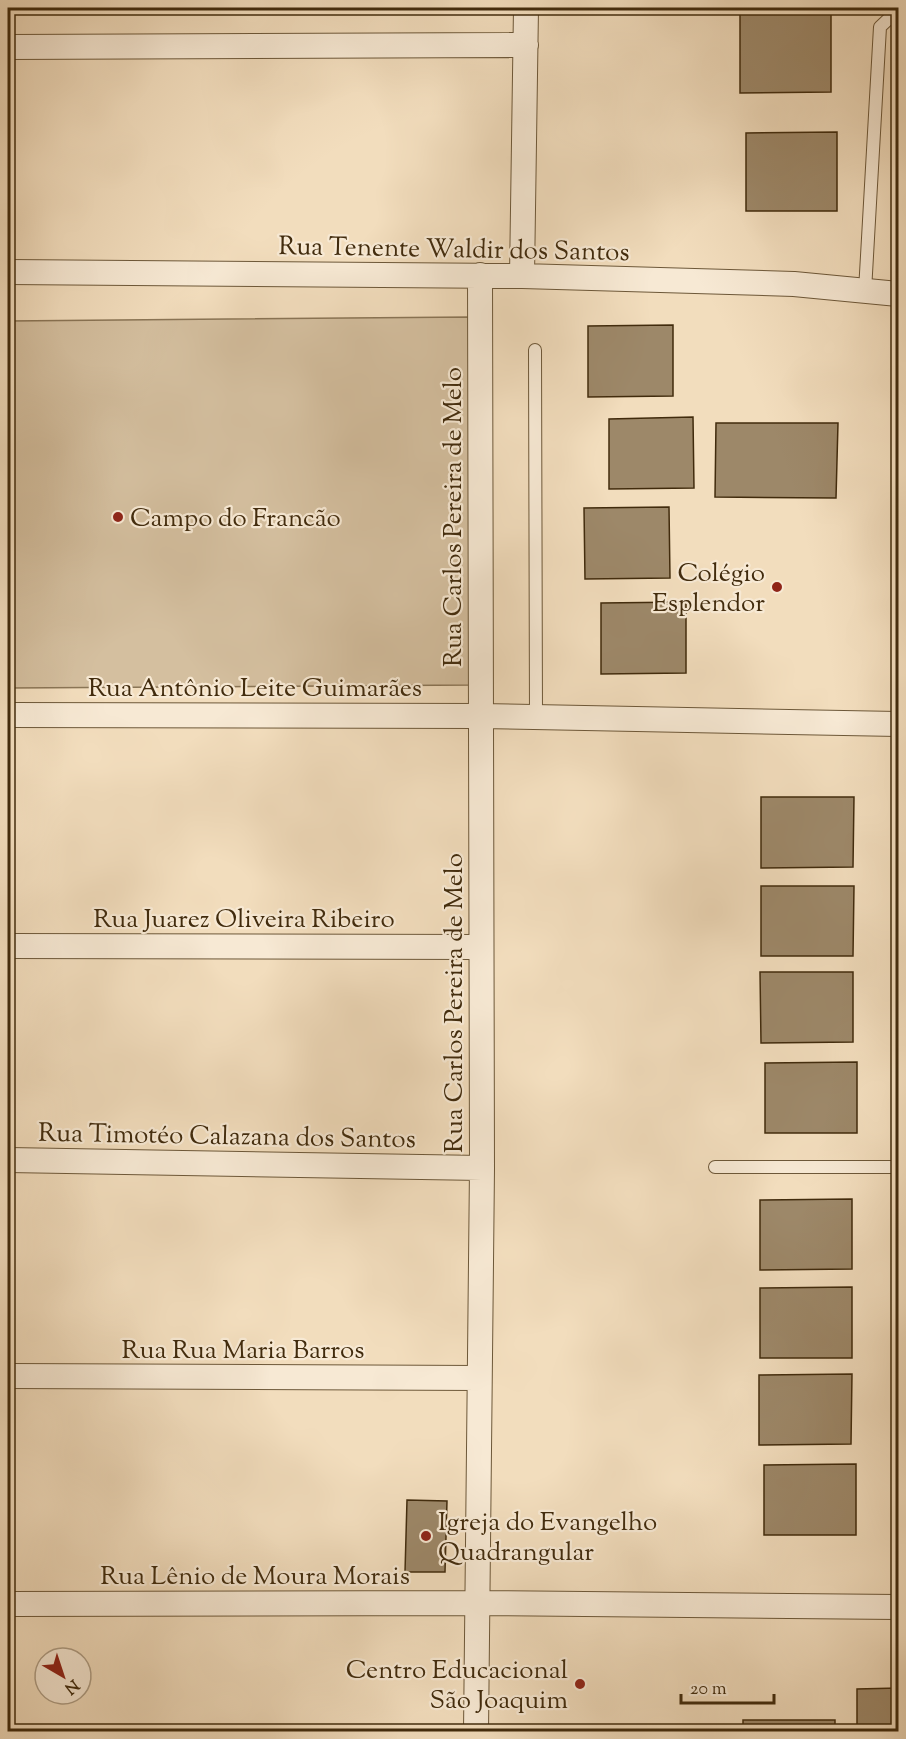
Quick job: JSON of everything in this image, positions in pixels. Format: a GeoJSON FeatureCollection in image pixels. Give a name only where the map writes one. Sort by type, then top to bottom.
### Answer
{"type":"FeatureCollection","features":[{"type":"Feature","properties":{"kind":"street"},"geometry":{"type":"LineString","coordinates":[[522,276],[526,8]]}},
{"type":"Feature","properties":{"kind":"street"},"geometry":{"type":"LineString","coordinates":[[8,47],[526,45]]}},
{"type":"Feature","properties":{"kind":"street","name":"Rua Tenente Waldir dos Santos"},"geometry":{"type":"LineString","coordinates":[[8,272],[522,276],[794,284],[898,294]]}},
{"type":"Feature","properties":{"kind":"street","name":"Rua Carlos Pereira de Melo"},"geometry":{"type":"LineString","coordinates":[[476,1731],[482,1168],[480,275]]}},
{"type":"Feature","properties":{"kind":"street","name":"Rua Antônio Leite Guimarães"},"geometry":{"type":"LineString","coordinates":[[8,715],[481,716],[898,724]]}},
{"type":"Feature","properties":{"kind":"street","name":"Rua Juarez Oliveira Ribeiro"},"geometry":{"type":"LineString","coordinates":[[8,946],[481,947]]}},
{"type":"Feature","properties":{"kind":"street","name":"Rua Timotéo Calazana dos Santos"},"geometry":{"type":"LineString","coordinates":[[8,1160],[482,1168]]}},
{"type":"Feature","properties":{"kind":"street","name":"Rua Rua Maria Barros"},"geometry":{"type":"LineString","coordinates":[[8,1376],[478,1378]]}},
{"type":"Feature","properties":{"kind":"street","name":"Rua Lênio de Moura Morais"},"geometry":{"type":"LineString","coordinates":[[8,1605],[478,1603],[898,1607]]}},
{"type":"Feature","properties":{"kind":"lane"},"geometry":{"type":"LineString","coordinates":[[865,291],[880,27],[898,10]]}},
{"type":"Feature","properties":{"kind":"lane"},"geometry":{"type":"LineString","coordinates":[[535,350],[536,717]]}},
{"type":"Feature","properties":{"kind":"lane"},"geometry":{"type":"LineString","coordinates":[[715,1167],[898,1167]]}},
{"type":"Feature","properties":{"kind":"shaded area"},"geometry":{"type":"Polygon","coordinates":[[[470,317],[471,685],[8,688],[8,321],[470,317]]]}},
{"type":"Feature","properties":{"kind":"building"},"geometry":{"type":"Polygon","coordinates":[[[831,13],[831,92],[740,93],[740,14],[831,13]]]}},
{"type":"Feature","properties":{"kind":"building"},"geometry":{"type":"Polygon","coordinates":[[[837,132],[837,211],[746,211],[746,133],[837,132]]]}},
{"type":"Feature","properties":{"kind":"building"},"geometry":{"type":"Polygon","coordinates":[[[673,325],[673,396],[588,397],[588,326],[673,325]]]}},
{"type":"Feature","properties":{"kind":"building"},"geometry":{"type":"Polygon","coordinates":[[[693,417],[694,488],[609,489],[609,419],[693,417]]]}},
{"type":"Feature","properties":{"kind":"building"},"geometry":{"type":"Polygon","coordinates":[[[716,423],[838,423],[836,498],[715,497],[716,423]]]}},
{"type":"Feature","properties":{"kind":"building"},"geometry":{"type":"Polygon","coordinates":[[[669,507],[670,578],[585,579],[584,508],[669,507]]]}},
{"type":"Feature","properties":{"kind":"building"},"geometry":{"type":"Polygon","coordinates":[[[686,602],[686,673],[601,674],[601,603],[686,602]]]}},
{"type":"Feature","properties":{"kind":"building"},"geometry":{"type":"Polygon","coordinates":[[[761,797],[854,797],[853,867],[761,868],[761,797]]]}},
{"type":"Feature","properties":{"kind":"building"},"geometry":{"type":"Polygon","coordinates":[[[761,886],[854,886],[853,956],[761,956],[761,886]]]}},
{"type":"Feature","properties":{"kind":"building"},"geometry":{"type":"Polygon","coordinates":[[[760,972],[853,972],[853,1042],[761,1043],[760,972]]]}},
{"type":"Feature","properties":{"kind":"building"},"geometry":{"type":"Polygon","coordinates":[[[857,1062],[857,1133],[765,1133],[765,1063],[857,1062]]]}},
{"type":"Feature","properties":{"kind":"building"},"geometry":{"type":"Polygon","coordinates":[[[852,1199],[852,1269],[760,1270],[760,1200],[852,1199]]]}},
{"type":"Feature","properties":{"kind":"building"},"geometry":{"type":"Polygon","coordinates":[[[852,1287],[852,1358],[760,1358],[760,1288],[852,1287]]]}},
{"type":"Feature","properties":{"kind":"building"},"geometry":{"type":"Polygon","coordinates":[[[852,1374],[851,1444],[759,1445],[759,1375],[852,1374]]]}},
{"type":"Feature","properties":{"kind":"building"},"geometry":{"type":"Polygon","coordinates":[[[856,1464],[856,1535],[764,1535],[764,1465],[856,1464]]]}},
{"type":"Feature","properties":{"kind":"building","name":"Igreja do Evangelho Quadrangular"},"geometry":{"type":"Polygon","coordinates":[[[407,1500],[447,1501],[445,1572],[405,1572],[407,1500]]]}},
{"type":"Feature","properties":{"kind":"building"},"geometry":{"type":"Polygon","coordinates":[[[898,1688],[898,1732],[857,1732],[857,1689],[898,1688]]]}},
{"type":"Feature","properties":{"kind":"building"},"geometry":{"type":"Polygon","coordinates":[[[743,1720],[835,1720],[835,1732],[743,1732],[743,1720]]]}},
{"type":"Feature","properties":{"kind":"place","name":"Campo do Francão"},"geometry":{"type":"Point","coordinates":[118,517]}},
{"type":"Feature","properties":{"kind":"place","name":"Colégio Esplendor"},"geometry":{"type":"Point","coordinates":[777,587]}},
{"type":"Feature","properties":{"kind":"place","name":"Igreja do Evangelho Quadrangular"},"geometry":{"type":"Point","coordinates":[426,1536]}},
{"type":"Feature","properties":{"kind":"place","name":"Centro Educacional São Joaquim"},"geometry":{"type":"Point","coordinates":[580,1684]}}]}
